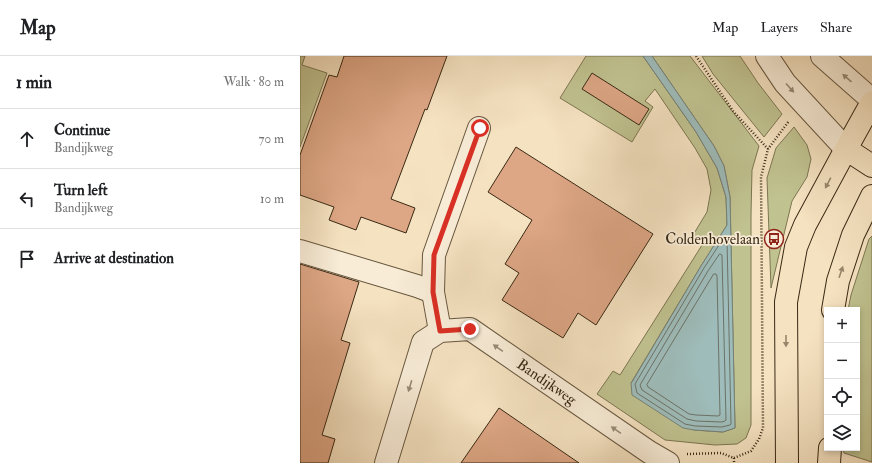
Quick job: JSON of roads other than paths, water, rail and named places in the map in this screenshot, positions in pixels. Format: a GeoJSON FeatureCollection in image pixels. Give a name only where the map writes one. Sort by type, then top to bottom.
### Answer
{"type":"FeatureCollection","features":[{"type":"Feature","properties":{"kind":"main road"},"geometry":{"type":"LineString","coordinates":[[787,463],[786,302],[796,247],[805,225],[872,101]]}},
{"type":"Feature","properties":{"kind":"main road"},"geometry":{"type":"LineString","coordinates":[[846,149],[872,166]]}},
{"type":"Feature","properties":{"kind":"main road"},"geometry":{"type":"LineString","coordinates":[[834,307],[838,281],[853,235],[872,196]]}},
{"type":"Feature","properties":{"kind":"main road"},"geometry":{"type":"LineString","coordinates":[[830,451],[830,463]]}},
{"type":"Feature","properties":{"kind":"street"},"geometry":{"type":"LineString","coordinates":[[767,56],[785,83],[846,149]]}},
{"type":"Feature","properties":{"kind":"street"},"geometry":{"type":"LineString","coordinates":[[822,56],[872,101]]}},
{"type":"Feature","properties":{"kind":"street"},"geometry":{"type":"LineString","coordinates":[[440,331],[433,292],[434,255],[480,128]]}},
{"type":"Feature","properties":{"kind":"street"},"geometry":{"type":"LineString","coordinates":[[300,251],[433,292]]}},
{"type":"Feature","properties":{"kind":"street","name":"Bandijkweg"},"geometry":{"type":"LineString","coordinates":[[386,463],[423,342],[440,331],[470,329],[649,452],[677,458]]}},
{"type":"Feature","properties":{"kind":"water"},"geometry":{"type":"Polygon","coordinates":[[[643,56],[652,56],[714,146],[724,166],[730,197],[735,428],[723,432],[683,428],[632,395],[631,383],[727,225],[726,197],[717,168],[696,132],[643,56]]]}},
{"type":"Feature","properties":{"kind":"place","name":"Coldenhovelaan"},"geometry":{"type":"Point","coordinates":[774,239]}}]}
